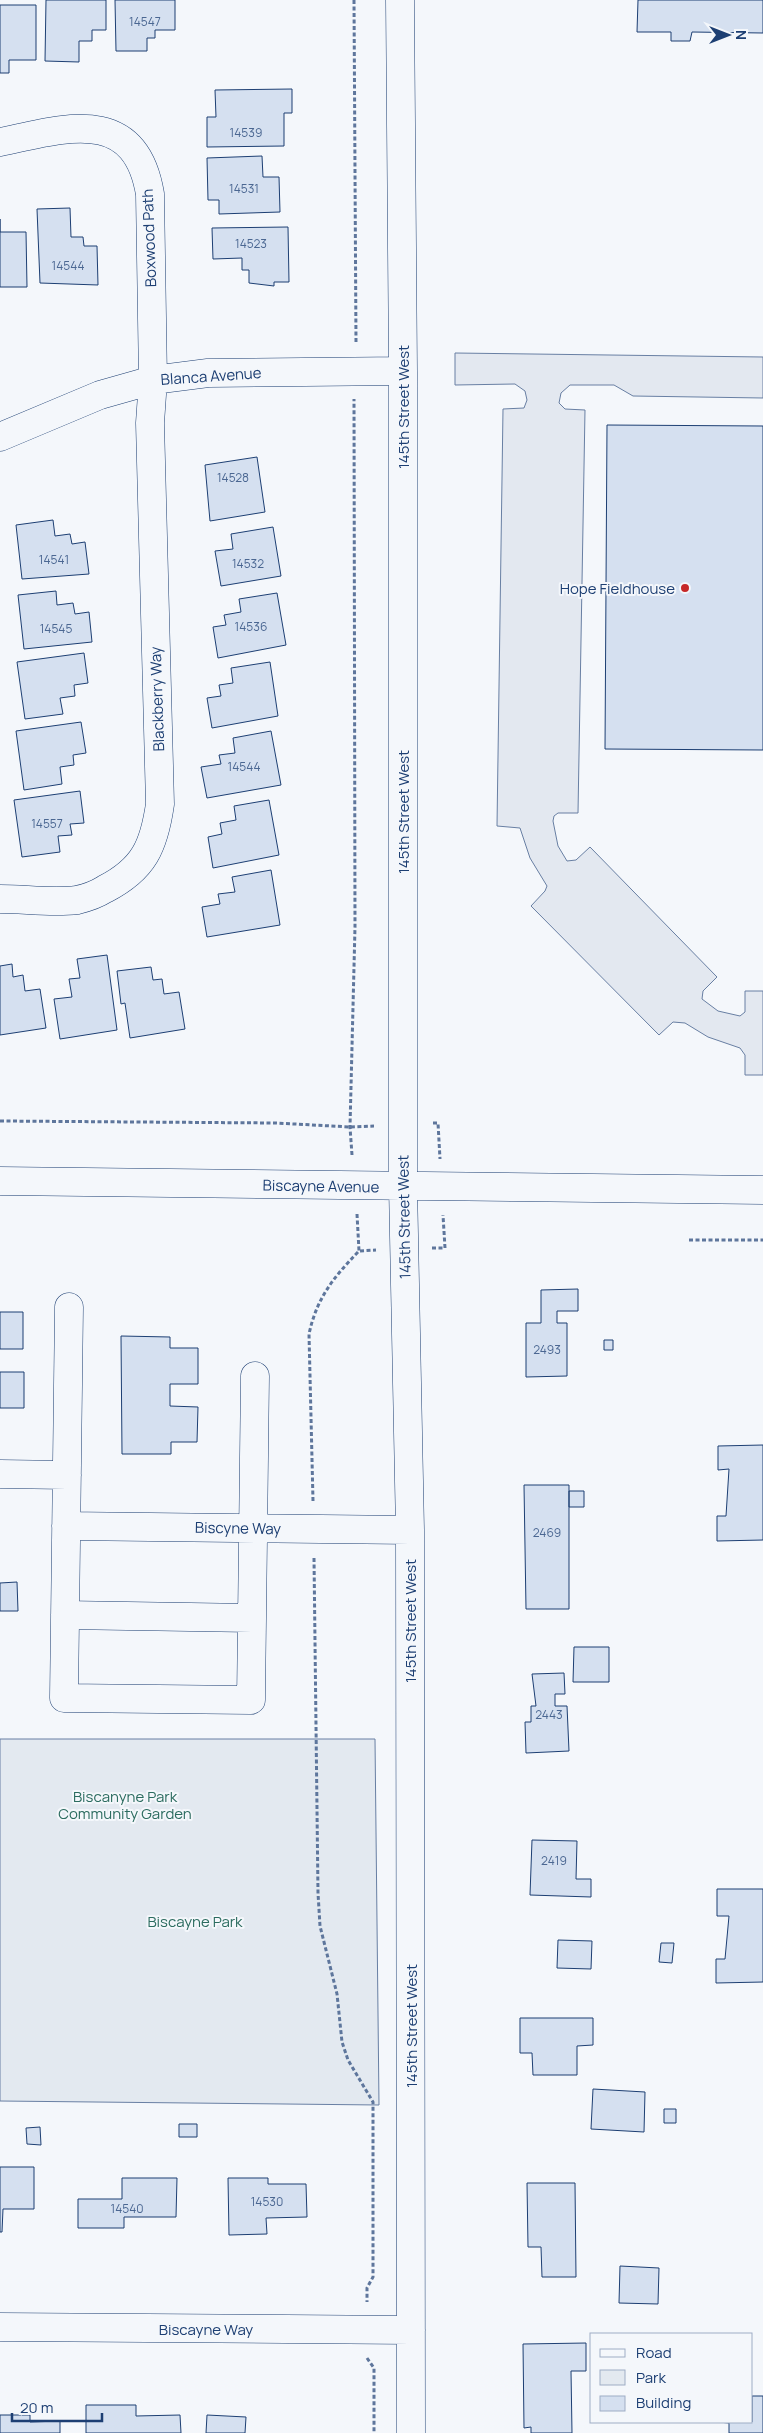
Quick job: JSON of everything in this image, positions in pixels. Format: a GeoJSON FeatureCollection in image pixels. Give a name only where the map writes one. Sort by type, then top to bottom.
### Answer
{"type":"FeatureCollection","features":[{"type":"Feature","properties":{"kind":"street","name":"145th Street West"},"geometry":{"type":"LineString","coordinates":[[400,0],[403,371],[403,1186],[410,1530],[411,2433]]}},
{"type":"Feature","properties":{"kind":"street","name":"Boxwood Path"},"geometry":{"type":"LineString","coordinates":[[0,142],[73,128],[88,128],[120,138],[140,162],[146,175],[150,194],[152,380]]}},
{"type":"Feature","properties":{"kind":"street","name":"Blanca Avenue"},"geometry":{"type":"LineString","coordinates":[[0,437],[100,395],[152,380],[208,373],[403,371]]}},
{"type":"Feature","properties":{"kind":"street","name":"Blackberry Way"},"geometry":{"type":"LineString","coordinates":[[0,899],[77,900],[97,893],[117,883],[138,868],[157,826],[160,804],[150,423],[152,380]]}},
{"type":"Feature","properties":{"kind":"street","name":"Biscayne Avenue"},"geometry":{"type":"LineString","coordinates":[[0,1181],[763,1190]]}},
{"type":"Feature","properties":{"kind":"street"},"geometry":{"type":"LineString","coordinates":[[69,1307],[64,1698],[251,1700],[255,1376]]}},
{"type":"Feature","properties":{"kind":"street"},"geometry":{"type":"LineString","coordinates":[[0,1474],[67,1475]]}},
{"type":"Feature","properties":{"kind":"street","name":"Biscyne Way"},"geometry":{"type":"LineString","coordinates":[[66,1526],[410,1530]]}},
{"type":"Feature","properties":{"kind":"street"},"geometry":{"type":"LineString","coordinates":[[65,1615],[252,1618]]}},
{"type":"Feature","properties":{"kind":"street","name":"Biscayne Way"},"geometry":{"type":"LineString","coordinates":[[0,2327],[411,2330]]}},
{"type":"Feature","properties":{"kind":"path"},"geometry":{"type":"LineString","coordinates":[[354,0],[356,343]]}},
{"type":"Feature","properties":{"kind":"path"},"geometry":{"type":"LineString","coordinates":[[0,1121],[276,1123],[350,1128],[356,927],[354,400]]}},
{"type":"Feature","properties":{"kind":"path"},"geometry":{"type":"LineString","coordinates":[[688,1240],[763,1240]]}},
{"type":"Feature","properties":{"kind":"path"},"geometry":{"type":"LineString","coordinates":[[359,1251],[321,1296],[313,1313],[309,1334],[314,1529],[318,1893],[320,1926],[337,1994],[342,2042],[348,2060],[373,2102],[373,2277],[367,2288],[367,2358],[374,2368],[374,2433]]}},
{"type":"Feature","properties":{"kind":"green space","name":"Biscayne Park"},"geometry":{"type":"Polygon","coordinates":[[[0,1739],[375,1739],[379,2105],[0,2101],[0,1739]]]}},
{"type":"Feature","properties":{"kind":"shaded area"},"geometry":{"type":"Polygon","coordinates":[[[455,353],[763,357],[763,398],[633,396],[614,385],[570,385],[561,393],[559,403],[565,409],[585,410],[578,813],[558,813],[554,816],[553,821],[558,846],[567,861],[576,860],[590,847],[717,977],[703,991],[702,999],[718,1011],[740,1016],[745,1012],[745,991],[763,991],[763,1075],[745,1075],[745,1055],[740,1048],[708,1037],[685,1023],[673,1022],[659,1035],[531,906],[545,891],[547,886],[530,858],[520,828],[497,826],[503,409],[524,408],[527,400],[525,391],[515,384],[455,385],[455,353]]]}},
{"type":"Feature","properties":{"kind":"building"},"geometry":{"type":"Polygon","coordinates":[[[46,0],[106,0],[106,30],[92,30],[92,41],[79,41],[79,62],[45,61],[46,0]]]}},
{"type":"Feature","properties":{"kind":"building"},"geometry":{"type":"Polygon","coordinates":[[[115,0],[175,0],[175,30],[155,30],[155,38],[147,38],[147,51],[116,51],[115,0]]]}},
{"type":"Feature","properties":{"kind":"building"},"geometry":{"type":"Polygon","coordinates":[[[638,0],[763,0],[763,33],[692,32],[690,41],[671,41],[671,32],[637,32],[638,0]]]}},
{"type":"Feature","properties":{"kind":"building"},"geometry":{"type":"Polygon","coordinates":[[[0,5],[36,5],[36,60],[9,60],[9,73],[0,73],[0,5]]]}},
{"type":"Feature","properties":{"kind":"building"},"geometry":{"type":"Polygon","coordinates":[[[292,89],[292,113],[284,113],[284,146],[207,147],[207,117],[216,117],[215,90],[292,89]]]}},
{"type":"Feature","properties":{"kind":"building"},"geometry":{"type":"Polygon","coordinates":[[[262,156],[263,177],[279,177],[280,212],[219,214],[219,200],[208,200],[207,158],[262,156]]]}},
{"type":"Feature","properties":{"kind":"building"},"geometry":{"type":"Polygon","coordinates":[[[70,208],[71,237],[83,237],[84,246],[97,246],[98,285],[40,283],[37,209],[70,208]]]}},
{"type":"Feature","properties":{"kind":"building"},"geometry":{"type":"Polygon","coordinates":[[[288,227],[289,282],[274,282],[274,286],[249,283],[249,270],[242,270],[242,258],[213,259],[212,228],[288,227]]]}},
{"type":"Feature","properties":{"kind":"building"},"geometry":{"type":"Polygon","coordinates":[[[0,232],[26,232],[27,287],[0,287],[0,232]]]}},
{"type":"Feature","properties":{"kind":"building","name":"Hope Fieldhouse"},"geometry":{"type":"Polygon","coordinates":[[[607,425],[763,426],[763,750],[605,749],[607,425]]]}},
{"type":"Feature","properties":{"kind":"building"},"geometry":{"type":"Polygon","coordinates":[[[257,457],[265,512],[210,521],[205,465],[257,457]]]}},
{"type":"Feature","properties":{"kind":"building"},"geometry":{"type":"Polygon","coordinates":[[[53,520],[55,536],[70,534],[72,544],[85,542],[89,574],[22,579],[16,525],[53,520]]]}},
{"type":"Feature","properties":{"kind":"building"},"geometry":{"type":"Polygon","coordinates":[[[273,527],[281,576],[221,586],[215,551],[233,549],[231,534],[273,527]]]}},
{"type":"Feature","properties":{"kind":"building"},"geometry":{"type":"Polygon","coordinates":[[[56,591],[57,605],[73,603],[75,614],[89,612],[92,642],[24,649],[18,595],[56,591]]]}},
{"type":"Feature","properties":{"kind":"building"},"geometry":{"type":"Polygon","coordinates":[[[277,593],[286,645],[218,658],[213,627],[226,625],[224,615],[241,612],[239,599],[277,593]]]}},
{"type":"Feature","properties":{"kind":"building"},"geometry":{"type":"Polygon","coordinates":[[[84,653],[88,683],[74,685],[75,696],[60,698],[63,714],[25,719],[17,662],[84,653]]]}},
{"type":"Feature","properties":{"kind":"building"},"geometry":{"type":"Polygon","coordinates":[[[270,662],[278,716],[212,728],[207,698],[221,696],[219,685],[233,683],[231,668],[270,662]]]}},
{"type":"Feature","properties":{"kind":"building"},"geometry":{"type":"Polygon","coordinates":[[[81,722],[86,753],[73,755],[74,765],[60,767],[62,784],[24,790],[16,731],[81,722]]]}},
{"type":"Feature","properties":{"kind":"building"},"geometry":{"type":"Polygon","coordinates":[[[271,731],[281,785],[207,798],[201,767],[221,764],[219,755],[235,753],[233,738],[271,731]]]}},
{"type":"Feature","properties":{"kind":"building"},"geometry":{"type":"Polygon","coordinates":[[[80,791],[84,823],[70,824],[72,835],[58,836],[60,852],[22,857],[14,800],[80,791]]]}},
{"type":"Feature","properties":{"kind":"building"},"geometry":{"type":"Polygon","coordinates":[[[269,800],[279,855],[213,868],[208,837],[222,834],[220,823],[236,820],[234,806],[269,800]]]}},
{"type":"Feature","properties":{"kind":"building"},"geometry":{"type":"Polygon","coordinates":[[[271,870],[280,925],[207,937],[202,907],[220,904],[218,894],[235,892],[232,877],[271,870]]]}},
{"type":"Feature","properties":{"kind":"building"},"geometry":{"type":"Polygon","coordinates":[[[107,955],[117,1030],[60,1039],[54,999],[72,997],[69,979],[80,978],[77,959],[107,955]]]}},
{"type":"Feature","properties":{"kind":"building"},"geometry":{"type":"Polygon","coordinates":[[[12,964],[13,977],[23,975],[25,991],[40,989],[46,1028],[0,1035],[0,966],[12,964]]]}},
{"type":"Feature","properties":{"kind":"building"},"geometry":{"type":"Polygon","coordinates":[[[151,967],[153,980],[162,979],[164,994],[179,992],[185,1029],[130,1038],[125,1003],[121,1004],[117,971],[151,967]]]}},
{"type":"Feature","properties":{"kind":"building"},"geometry":{"type":"Polygon","coordinates":[[[578,1289],[578,1311],[557,1311],[557,1323],[567,1323],[567,1376],[526,1377],[526,1323],[541,1323],[541,1290],[578,1289]]]}},
{"type":"Feature","properties":{"kind":"building"},"geometry":{"type":"Polygon","coordinates":[[[0,1312],[23,1312],[23,1349],[0,1349],[0,1312]]]}},
{"type":"Feature","properties":{"kind":"building"},"geometry":{"type":"Polygon","coordinates":[[[121,1336],[170,1337],[170,1348],[198,1348],[198,1384],[170,1384],[170,1406],[198,1407],[197,1442],[171,1442],[171,1454],[122,1454],[121,1336]]]}},
{"type":"Feature","properties":{"kind":"building"},"geometry":{"type":"Polygon","coordinates":[[[604,1340],[613,1340],[613,1350],[604,1350],[604,1340]]]}},
{"type":"Feature","properties":{"kind":"building"},"geometry":{"type":"Polygon","coordinates":[[[0,1372],[24,1372],[24,1408],[0,1408],[0,1372]]]}},
{"type":"Feature","properties":{"kind":"building"},"geometry":{"type":"Polygon","coordinates":[[[763,1445],[763,1540],[717,1541],[717,1516],[726,1516],[729,1469],[718,1470],[718,1446],[763,1445]]]}},
{"type":"Feature","properties":{"kind":"building"},"geometry":{"type":"Polygon","coordinates":[[[524,1485],[569,1485],[569,1609],[526,1609],[524,1485]]]}},
{"type":"Feature","properties":{"kind":"building"},"geometry":{"type":"Polygon","coordinates":[[[569,1491],[584,1491],[584,1507],[569,1507],[569,1491]]]}},
{"type":"Feature","properties":{"kind":"building"},"geometry":{"type":"Polygon","coordinates":[[[17,1582],[18,1611],[0,1611],[0,1583],[17,1582]]]}},
{"type":"Feature","properties":{"kind":"building"},"geometry":{"type":"Polygon","coordinates":[[[574,1647],[609,1647],[609,1682],[573,1682],[574,1647]]]}},
{"type":"Feature","properties":{"kind":"building"},"geometry":{"type":"Polygon","coordinates":[[[564,1673],[565,1694],[555,1694],[555,1706],[567,1706],[569,1751],[526,1753],[525,1722],[531,1722],[531,1706],[536,1706],[532,1674],[564,1673]]]}},
{"type":"Feature","properties":{"kind":"building"},"geometry":{"type":"Polygon","coordinates":[[[532,1840],[577,1841],[576,1879],[591,1879],[591,1897],[530,1895],[532,1840]]]}},
{"type":"Feature","properties":{"kind":"building"},"geometry":{"type":"Polygon","coordinates":[[[717,1889],[763,1889],[763,1982],[716,1983],[716,1959],[725,1959],[729,1916],[717,1916],[717,1889]]]}},
{"type":"Feature","properties":{"kind":"building"},"geometry":{"type":"Polygon","coordinates":[[[558,1940],[592,1941],[591,1969],[557,1968],[558,1940]]]}},
{"type":"Feature","properties":{"kind":"building"},"geometry":{"type":"Polygon","coordinates":[[[661,1943],[674,1943],[672,1963],[659,1962],[661,1943]]]}},
{"type":"Feature","properties":{"kind":"building"},"geometry":{"type":"Polygon","coordinates":[[[520,2018],[593,2018],[593,2045],[577,2046],[577,2075],[533,2075],[532,2053],[520,2053],[520,2018]]]}},
{"type":"Feature","properties":{"kind":"building"},"geometry":{"type":"Polygon","coordinates":[[[593,2089],[645,2092],[644,2132],[591,2129],[593,2089]]]}},
{"type":"Feature","properties":{"kind":"building"},"geometry":{"type":"Polygon","coordinates":[[[664,2109],[676,2109],[676,2123],[664,2123],[664,2109]]]}},
{"type":"Feature","properties":{"kind":"building"},"geometry":{"type":"Polygon","coordinates":[[[179,2124],[197,2124],[197,2137],[179,2137],[179,2124]]]}},
{"type":"Feature","properties":{"kind":"building"},"geometry":{"type":"Polygon","coordinates":[[[40,2127],[41,2145],[27,2144],[26,2128],[40,2127]]]}},
{"type":"Feature","properties":{"kind":"building"},"geometry":{"type":"Polygon","coordinates":[[[0,2167],[34,2167],[34,2209],[3,2209],[2,2232],[0,2232],[0,2167]]]}},
{"type":"Feature","properties":{"kind":"building"},"geometry":{"type":"Polygon","coordinates":[[[122,2178],[177,2178],[176,2217],[124,2217],[124,2228],[78,2228],[78,2199],[122,2199],[122,2178]]]}},
{"type":"Feature","properties":{"kind":"building"},"geometry":{"type":"Polygon","coordinates":[[[228,2178],[268,2178],[268,2184],[306,2184],[307,2217],[266,2218],[267,2234],[229,2235],[228,2178]]]}},
{"type":"Feature","properties":{"kind":"building"},"geometry":{"type":"Polygon","coordinates":[[[527,2183],[575,2183],[576,2277],[542,2277],[541,2247],[528,2247],[527,2183]]]}},
{"type":"Feature","properties":{"kind":"building"},"geometry":{"type":"Polygon","coordinates":[[[620,2266],[659,2268],[658,2304],[619,2303],[620,2266]]]}},
{"type":"Feature","properties":{"kind":"building"},"geometry":{"type":"Polygon","coordinates":[[[586,2343],[586,2371],[571,2371],[572,2433],[531,2433],[531,2427],[524,2428],[523,2344],[586,2343]]]}},
{"type":"Feature","properties":{"kind":"building"},"geometry":{"type":"Polygon","coordinates":[[[753,2396],[763,2396],[763,2433],[729,2433],[729,2423],[753,2423],[753,2396]]]}},
{"type":"Feature","properties":{"kind":"building"},"geometry":{"type":"Polygon","coordinates":[[[86,2405],[136,2405],[136,2416],[180,2415],[181,2433],[86,2433],[86,2405]]]}},
{"type":"Feature","properties":{"kind":"building"},"geometry":{"type":"Polygon","coordinates":[[[0,2415],[30,2415],[30,2422],[60,2421],[60,2433],[0,2433],[0,2415]]]}},
{"type":"Feature","properties":{"kind":"building"},"geometry":{"type":"Polygon","coordinates":[[[207,2415],[246,2417],[245,2433],[206,2433],[207,2415]]]}},
{"type":"Feature","properties":{"kind":"place","name":"Hope Fieldhouse"},"geometry":{"type":"Point","coordinates":[685,588]}},
{"type":"Feature","properties":{"kind":"park label","name":"Biscanyne Park Community Garden"},"geometry":{"type":"Point","coordinates":[125,1804]}}]}
